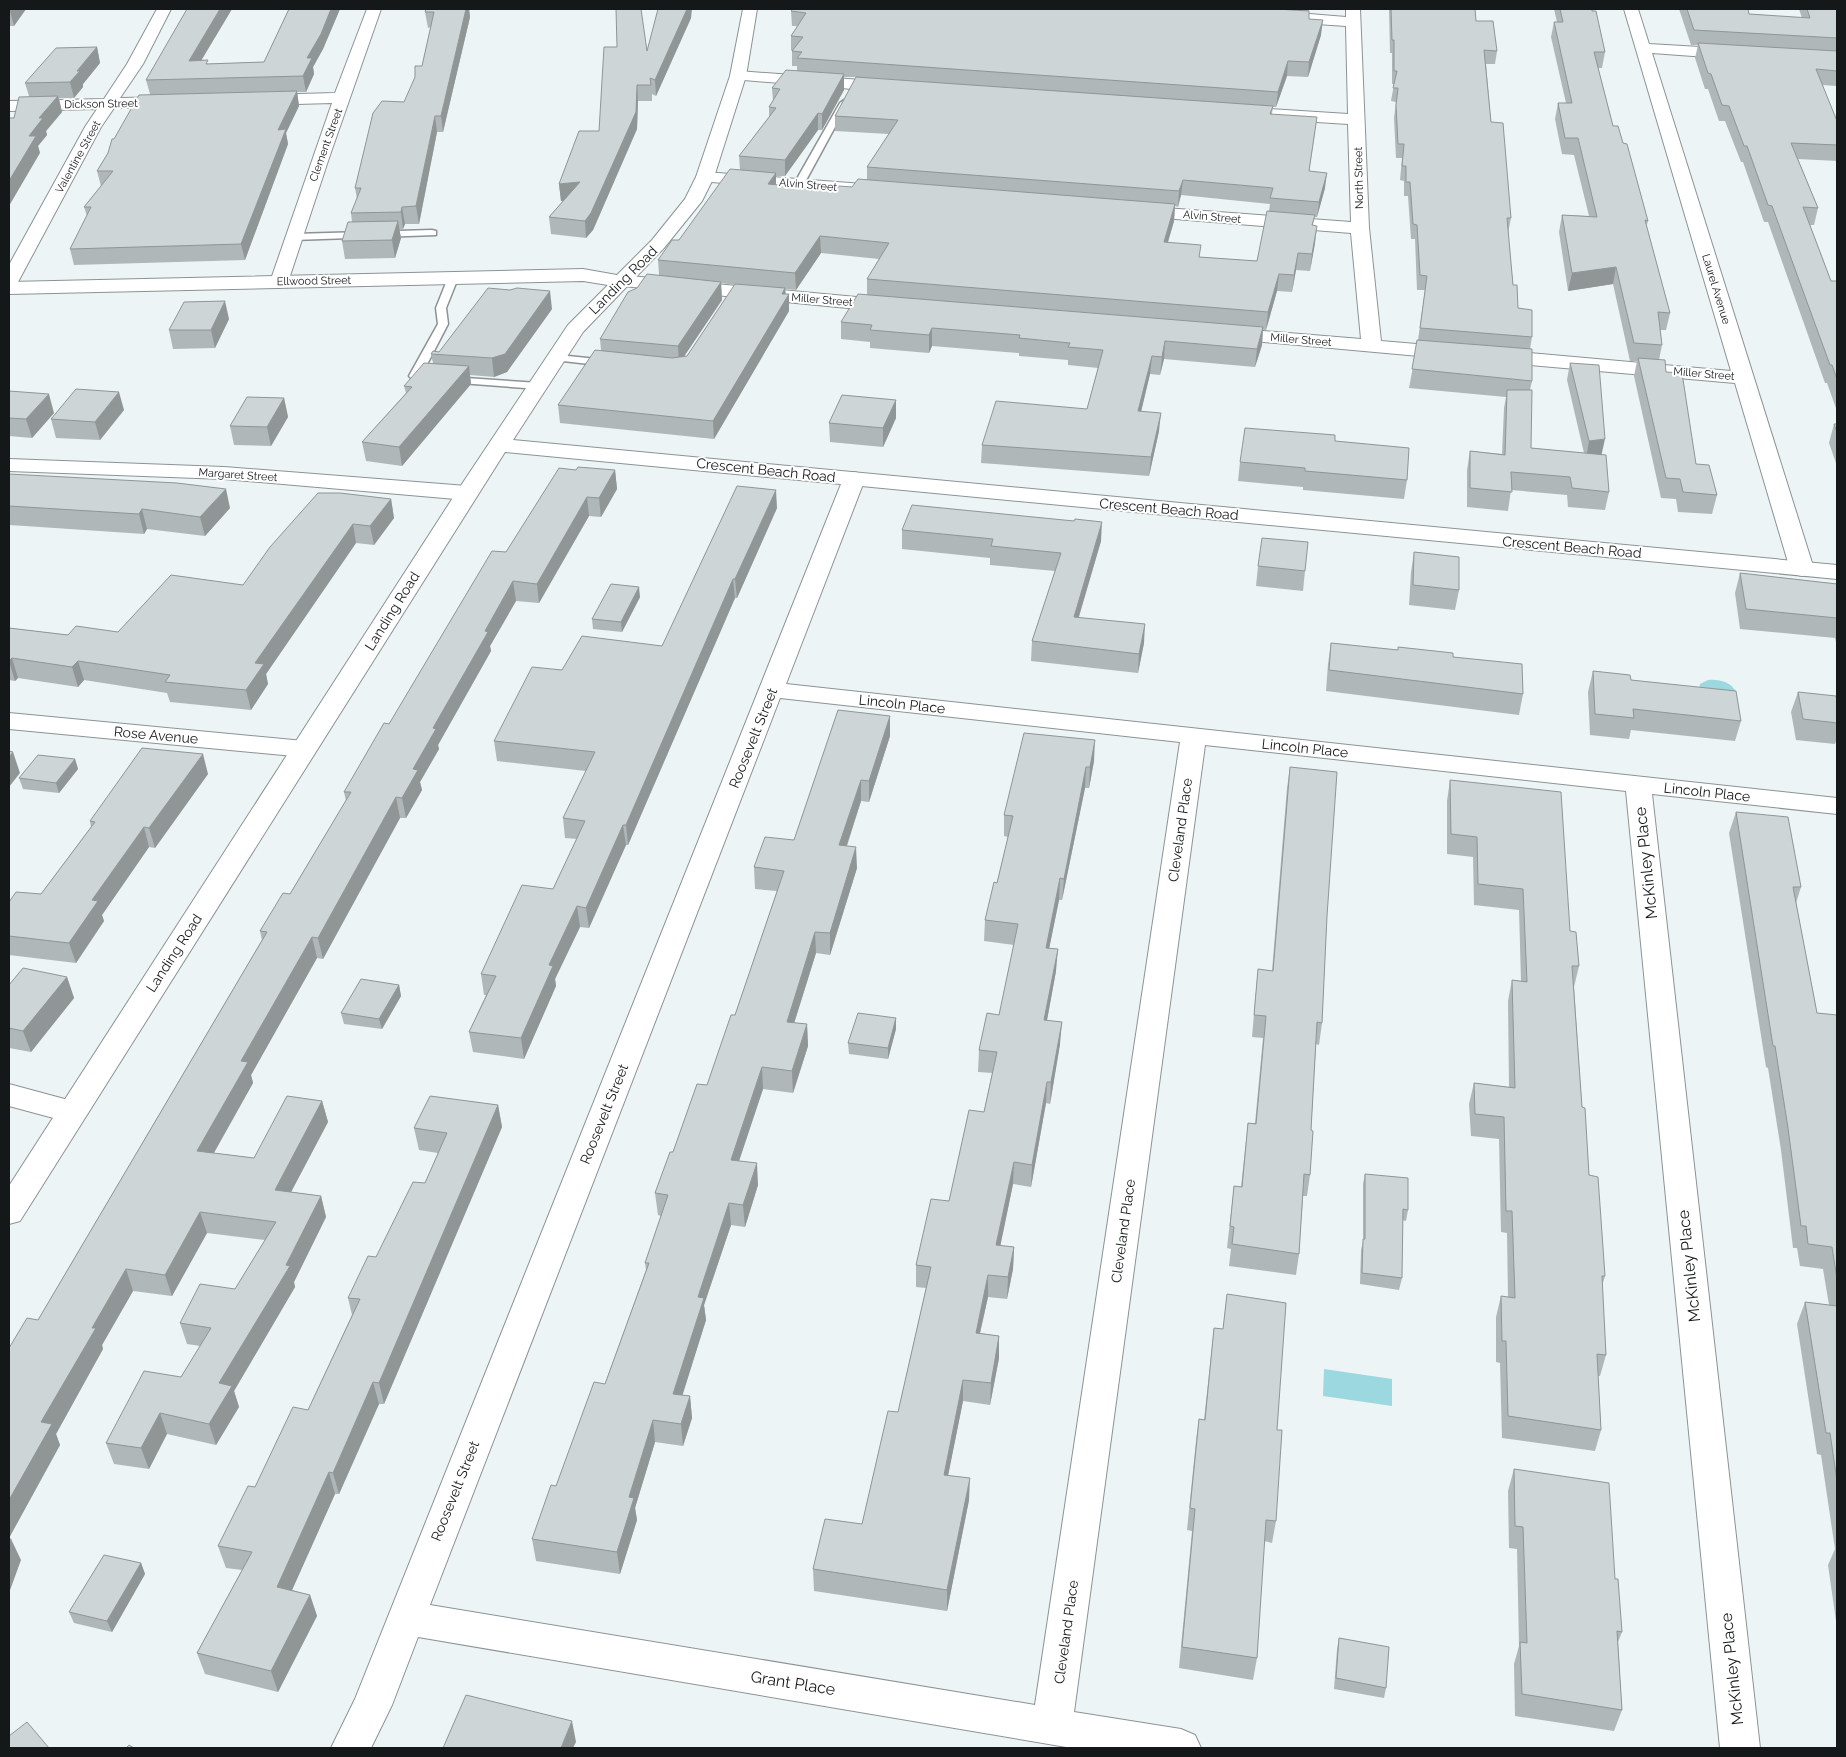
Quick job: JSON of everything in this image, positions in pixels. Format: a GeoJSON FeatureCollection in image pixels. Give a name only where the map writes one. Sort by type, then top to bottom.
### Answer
{"type":"FeatureCollection","features":[{"type":"Feature","properties":{"kind":"street","name":"Valentine Street"},"geometry":{"type":"LineString","coordinates":[[9,282],[94,127],[135,64],[164,9]]}},
{"type":"Feature","properties":{"kind":"street","name":"Clement Street"},"geometry":{"type":"LineString","coordinates":[[279,282],[320,158],[374,9]]}},
{"type":"Feature","properties":{"kind":"street","name":"Landing Road"},"geometry":{"type":"LineString","coordinates":[[9,1212],[467,493],[501,445],[575,329],[658,244],[685,212],[705,177],[738,76],[750,9]]}},
{"type":"Feature","properties":{"kind":"street","name":"Laurel Avenue"},"geometry":{"type":"LineString","coordinates":[[1631,9],[1802,569]]}},
{"type":"Feature","properties":{"kind":"street"},"geometry":{"type":"LineString","coordinates":[[1259,16],[1354,15]]}},
{"type":"Feature","properties":{"kind":"street","name":"North Street"},"geometry":{"type":"LineString","coordinates":[[1354,15],[1360,228],[1372,346]]}},
{"type":"Feature","properties":{"kind":"street"},"geometry":{"type":"LineString","coordinates":[[1643,48],[1750,55]]}},
{"type":"Feature","properties":{"kind":"street"},"geometry":{"type":"LineString","coordinates":[[738,76],[904,88]]}},
{"type":"Feature","properties":{"kind":"street"},"geometry":{"type":"LineString","coordinates":[[245,101],[342,98]]}},
{"type":"Feature","properties":{"kind":"street","name":"Dickson Street"},"geometry":{"type":"LineString","coordinates":[[9,106],[187,102]]}},
{"type":"Feature","properties":{"kind":"street"},"geometry":{"type":"LineString","coordinates":[[1239,111],[1357,120]]}},
{"type":"Feature","properties":{"kind":"street","name":"Alvin Street"},"geometry":{"type":"LineString","coordinates":[[705,177],[897,192]]}},
{"type":"Feature","properties":{"kind":"street","name":"Alvin Street"},"geometry":{"type":"LineString","coordinates":[[1124,210],[1360,228]]}},
{"type":"Feature","properties":{"kind":"street","name":"Ellwood Street"},"geometry":{"type":"LineString","coordinates":[[9,288],[584,274],[620,282]]}},
{"type":"Feature","properties":{"kind":"street","name":"Miller Street"},"geometry":{"type":"LineString","coordinates":[[620,282],[732,297],[911,308]]}},
{"type":"Feature","properties":{"kind":"street","name":"Miller Street"},"geometry":{"type":"LineString","coordinates":[[1205,332],[1743,378]]}},
{"type":"Feature","properties":{"kind":"street","name":"Crescent Beach Road"},"geometry":{"type":"LineString","coordinates":[[501,445],[1837,572]]}},
{"type":"Feature","properties":{"kind":"street","name":"Margaret Street"},"geometry":{"type":"LineString","coordinates":[[9,465],[224,473],[467,493]]}},
{"type":"Feature","properties":{"kind":"street","name":"Roosevelt Street"},"geometry":{"type":"LineString","coordinates":[[351,1748],[372,1705],[854,479]]}},
{"type":"Feature","properties":{"kind":"street","name":"Lincoln Place"},"geometry":{"type":"LineString","coordinates":[[772,690],[1837,806]]}},
{"type":"Feature","properties":{"kind":"street","name":"Rose Avenue"},"geometry":{"type":"LineString","coordinates":[[9,721],[304,749]]}},
{"type":"Feature","properties":{"kind":"street","name":"Cleveland Place"},"geometry":{"type":"LineString","coordinates":[[1052,1726],[1194,736]]}},
{"type":"Feature","properties":{"kind":"street","name":"McKinley Place"},"geometry":{"type":"LineString","coordinates":[[1638,784],[1740,1748]]}},
{"type":"Feature","properties":{"kind":"street"},"geometry":{"type":"LineString","coordinates":[[9,1095],[72,1112]]}},
{"type":"Feature","properties":{"kind":"street","name":"Grant Place"},"geometry":{"type":"LineString","coordinates":[[405,1618],[1181,1748]]}},
{"type":"Feature","properties":{"kind":"lane"},"geometry":{"type":"LineString","coordinates":[[799,184],[854,84]]}},
{"type":"Feature","properties":{"kind":"lane"},"geometry":{"type":"LineString","coordinates":[[294,237],[432,233]]}},
{"type":"Feature","properties":{"kind":"lane"},"geometry":{"type":"LineString","coordinates":[[453,278],[441,308],[443,324],[415,376],[539,386]]}},
{"type":"Feature","properties":{"kind":"lane"},"geometry":{"type":"LineString","coordinates":[[558,358],[618,364]]}},
{"type":"Feature","properties":{"kind":"water"},"geometry":{"type":"Polygon","coordinates":[[[1708,680],[1724,682],[1736,692],[1699,690],[1700,684],[1708,680]]]}},
{"type":"Feature","properties":{"kind":"water"},"geometry":{"type":"Polygon","coordinates":[[[1324,1369],[1392,1379],[1392,1406],[1323,1396],[1324,1369]]]}},
{"type":"Feature","properties":{"kind":"building"},"geometry":{"type":"Polygon","coordinates":[[[187,9],[220,9],[189,61],[208,60],[206,64],[264,62],[289,9],[331,9],[321,34],[307,58],[312,58],[303,76],[146,80],[187,9]]]}},
{"type":"Feature","properties":{"kind":"building"},"geometry":{"type":"Polygon","coordinates":[[[426,9],[466,9],[441,116],[435,116],[416,206],[402,207],[401,212],[351,213],[361,188],[355,188],[373,113],[382,101],[404,102],[415,77],[415,66],[422,66],[434,12],[425,12],[426,9]]]}},
{"type":"Feature","properties":{"kind":"building"},"geometry":{"type":"Polygon","coordinates":[[[616,9],[641,9],[647,51],[658,9],[687,9],[655,80],[650,78],[651,85],[637,85],[636,112],[591,213],[585,221],[549,217],[580,182],[559,184],[579,131],[599,131],[604,47],[617,47],[616,9]]]}},
{"type":"Feature","properties":{"kind":"building"},"geometry":{"type":"Polygon","coordinates":[[[793,9],[1276,9],[1309,11],[1309,19],[1323,20],[1309,62],[1288,61],[1278,92],[797,58],[802,52],[792,51],[803,37],[791,36],[806,13],[791,11],[793,9]]]}},
{"type":"Feature","properties":{"kind":"building"},"geometry":{"type":"Polygon","coordinates":[[[1391,9],[1475,9],[1476,21],[1493,21],[1497,51],[1484,50],[1491,122],[1503,123],[1511,218],[1507,218],[1513,285],[1517,285],[1518,308],[1532,310],[1532,337],[1420,328],[1427,276],[1420,275],[1417,225],[1413,224],[1410,182],[1406,182],[1406,166],[1402,166],[1404,144],[1398,144],[1396,105],[1398,88],[1393,88],[1397,71],[1394,71],[1391,9]]]}},
{"type":"Feature","properties":{"kind":"building"},"geometry":{"type":"Polygon","coordinates":[[[1560,9],[1592,9],[1592,11],[1596,11],[1605,52],[1594,52],[1613,126],[1618,126],[1623,143],[1627,144],[1670,313],[1658,312],[1662,345],[1634,343],[1616,267],[1572,273],[1562,215],[1597,217],[1578,138],[1565,138],[1558,103],[1572,103],[1554,22],[1563,22],[1560,9]]]}},
{"type":"Feature","properties":{"kind":"building"},"geometry":{"type":"Polygon","coordinates":[[[1687,9],[1748,9],[1749,14],[1810,18],[1807,9],[1837,9],[1837,38],[1694,30],[1687,9]]]}},
{"type":"Feature","properties":{"kind":"building"},"geometry":{"type":"Polygon","coordinates":[[[1698,43],[1837,51],[1837,71],[1816,69],[1837,121],[1837,145],[1791,143],[1818,208],[1803,207],[1831,281],[1837,281],[1837,379],[1832,365],[1830,365],[1772,206],[1768,205],[1747,146],[1744,146],[1729,106],[1722,105],[1711,74],[1708,73],[1698,43]]]}},
{"type":"Feature","properties":{"kind":"building"},"geometry":{"type":"Polygon","coordinates":[[[97,47],[70,82],[25,83],[56,48],[97,47]]]}},
{"type":"Feature","properties":{"kind":"building"},"geometry":{"type":"Polygon","coordinates":[[[786,70],[844,74],[822,114],[818,113],[785,160],[739,156],[776,108],[769,107],[780,89],[772,88],[786,70]]]}},
{"type":"Feature","properties":{"kind":"building"},"geometry":{"type":"Polygon","coordinates":[[[856,77],[1273,106],[1270,114],[1317,117],[1309,171],[1327,173],[1319,202],[1270,198],[1273,188],[1183,180],[1179,191],[867,167],[898,120],[835,116],[856,77]]]}},
{"type":"Feature","properties":{"kind":"building"},"geometry":{"type":"Polygon","coordinates":[[[297,91],[278,130],[286,129],[241,244],[70,249],[91,207],[84,207],[113,171],[97,171],[108,153],[112,139],[114,139],[139,95],[297,91]]]}},
{"type":"Feature","properties":{"kind":"building"},"geometry":{"type":"Polygon","coordinates":[[[58,96],[39,118],[43,118],[29,136],[36,136],[9,181],[9,119],[14,118],[19,97],[58,96]]]}},
{"type":"Feature","properties":{"kind":"building"},"geometry":{"type":"Polygon","coordinates":[[[730,169],[776,173],[768,184],[836,190],[839,186],[852,187],[858,179],[1175,204],[1164,242],[1201,245],[1199,257],[1257,261],[1267,211],[1315,215],[1312,225],[1317,226],[1312,254],[1298,253],[1294,275],[1279,274],[1268,312],[867,279],[889,243],[820,236],[795,273],[658,260],[672,240],[679,240],[730,169]]]}},
{"type":"Feature","properties":{"kind":"building"},"geometry":{"type":"Polygon","coordinates":[[[398,221],[392,240],[342,241],[348,222],[398,221]]]}},
{"type":"Feature","properties":{"kind":"building"},"geometry":{"type":"Polygon","coordinates":[[[647,274],[721,282],[678,346],[600,339],[628,292],[637,288],[647,274]]]}},
{"type":"Feature","properties":{"kind":"building"},"geometry":{"type":"Polygon","coordinates":[[[735,284],[785,288],[782,294],[789,294],[713,421],[558,405],[595,350],[672,358],[687,356],[735,284]]]}},
{"type":"Feature","properties":{"kind":"building"},"geometry":{"type":"Polygon","coordinates":[[[488,288],[550,291],[505,354],[492,358],[431,354],[433,351],[439,352],[488,288]]]}},
{"type":"Feature","properties":{"kind":"building"},"geometry":{"type":"Polygon","coordinates":[[[858,294],[1263,327],[1257,349],[1165,341],[1162,357],[1152,356],[1138,411],[1161,413],[1151,457],[982,445],[996,401],[1087,409],[1103,350],[1068,347],[1070,343],[1019,338],[1020,335],[932,328],[929,335],[870,330],[872,325],[841,322],[858,294]]]}},
{"type":"Feature","properties":{"kind":"building"},"geometry":{"type":"Polygon","coordinates":[[[225,301],[211,330],[169,330],[184,302],[225,301]]]}},
{"type":"Feature","properties":{"kind":"building"},"geometry":{"type":"Polygon","coordinates":[[[1417,340],[1532,349],[1532,381],[1412,369],[1417,340]]]}},
{"type":"Feature","properties":{"kind":"building"},"geometry":{"type":"Polygon","coordinates":[[[1638,358],[1665,360],[1666,372],[1682,373],[1696,464],[1709,465],[1717,495],[1683,492],[1680,479],[1666,478],[1638,358]]]}},
{"type":"Feature","properties":{"kind":"building"},"geometry":{"type":"Polygon","coordinates":[[[424,363],[469,366],[399,447],[362,442],[412,387],[404,386],[424,363]]]}},
{"type":"Feature","properties":{"kind":"building"},"geometry":{"type":"Polygon","coordinates":[[[1570,363],[1599,365],[1605,439],[1589,441],[1570,363]]]}},
{"type":"Feature","properties":{"kind":"building"},"geometry":{"type":"Polygon","coordinates":[[[76,389],[119,392],[95,422],[51,419],[76,389]]]}},
{"type":"Feature","properties":{"kind":"building"},"geometry":{"type":"Polygon","coordinates":[[[1507,390],[1532,390],[1531,448],[1606,455],[1609,492],[1572,488],[1570,477],[1511,472],[1512,492],[1470,488],[1470,451],[1505,455],[1507,390]]]}},
{"type":"Feature","properties":{"kind":"building"},"geometry":{"type":"Polygon","coordinates":[[[9,391],[49,394],[26,419],[9,418],[9,391]]]}},
{"type":"Feature","properties":{"kind":"building"},"geometry":{"type":"Polygon","coordinates":[[[842,395],[896,400],[883,428],[829,423],[842,395]]]}},
{"type":"Feature","properties":{"kind":"building"},"geometry":{"type":"Polygon","coordinates":[[[247,397],[284,398],[267,427],[230,426],[247,397]]]}},
{"type":"Feature","properties":{"kind":"building"},"geometry":{"type":"Polygon","coordinates":[[[1245,428],[1335,435],[1335,441],[1409,448],[1407,480],[1305,471],[1305,468],[1240,462],[1245,428]]]}},
{"type":"Feature","properties":{"kind":"building"},"geometry":{"type":"Polygon","coordinates":[[[578,467],[615,470],[599,498],[587,497],[537,584],[513,581],[485,631],[488,632],[433,728],[436,729],[413,769],[418,770],[402,798],[396,797],[318,938],[312,937],[241,1061],[248,1062],[197,1151],[254,1158],[287,1096],[322,1101],[275,1190],[321,1196],[286,1265],[290,1266],[219,1383],[232,1386],[209,1424],[160,1413],[141,1448],[106,1443],[144,1371],[181,1377],[211,1328],[180,1323],[200,1284],[235,1289],[276,1222],[200,1212],[165,1275],[126,1269],[92,1328],[96,1328],[41,1422],[52,1424],[9,1500],[9,1348],[27,1318],[38,1320],[267,932],[260,931],[283,893],[290,894],[351,792],[344,792],[384,723],[389,724],[492,551],[506,552],[559,468],[576,470],[578,467]]]}},
{"type":"Feature","properties":{"kind":"building"},"geometry":{"type":"Polygon","coordinates":[[[9,474],[177,483],[226,489],[200,517],[142,509],[139,514],[9,506],[9,474]]]}},
{"type":"Feature","properties":{"kind":"building"},"geometry":{"type":"Polygon","coordinates":[[[737,486],[776,490],[735,579],[733,579],[626,825],[623,825],[586,908],[577,906],[549,965],[553,966],[521,1038],[469,1032],[496,976],[481,974],[522,885],[553,889],[585,821],[563,818],[595,752],[494,741],[532,667],[562,670],[582,636],[662,646],[737,486]]]}},
{"type":"Feature","properties":{"kind":"building"},"geometry":{"type":"Polygon","coordinates":[[[318,493],[340,493],[391,499],[370,526],[353,524],[255,663],[264,664],[246,690],[165,682],[170,675],[78,661],[72,667],[12,658],[9,661],[9,628],[68,635],[76,626],[118,632],[171,575],[243,585],[270,547],[318,493]]]}},
{"type":"Feature","properties":{"kind":"building"},"geometry":{"type":"Polygon","coordinates":[[[912,505],[1102,522],[1074,617],[1145,624],[1139,654],[1032,641],[1061,553],[991,546],[993,539],[902,530],[912,505]]]}},
{"type":"Feature","properties":{"kind":"building"},"geometry":{"type":"Polygon","coordinates":[[[1262,538],[1308,542],[1305,571],[1258,566],[1262,538]]]}},
{"type":"Feature","properties":{"kind":"building"},"geometry":{"type":"Polygon","coordinates":[[[1414,552],[1459,557],[1459,590],[1413,585],[1414,552]]]}},
{"type":"Feature","properties":{"kind":"building"},"geometry":{"type":"Polygon","coordinates":[[[1740,573],[1837,584],[1837,618],[1746,609],[1740,573]]]}},
{"type":"Feature","properties":{"kind":"building"},"geometry":{"type":"Polygon","coordinates":[[[611,584],[639,587],[621,622],[592,619],[611,584]]]}},
{"type":"Feature","properties":{"kind":"building"},"geometry":{"type":"Polygon","coordinates":[[[1331,643],[1398,650],[1398,647],[1453,653],[1453,657],[1522,664],[1523,694],[1329,670],[1331,643]]]}},
{"type":"Feature","properties":{"kind":"building"},"geometry":{"type":"Polygon","coordinates":[[[1593,671],[1630,675],[1631,680],[1736,691],[1741,721],[1633,709],[1634,718],[1595,714],[1593,671]]]}},
{"type":"Feature","properties":{"kind":"building"},"geometry":{"type":"Polygon","coordinates":[[[1798,692],[1836,696],[1837,723],[1803,719],[1798,692]]]}},
{"type":"Feature","properties":{"kind":"building"},"geometry":{"type":"Polygon","coordinates":[[[838,710],[890,716],[869,781],[861,780],[839,845],[856,847],[830,933],[815,932],[787,1022],[807,1024],[792,1071],[762,1067],[731,1160],[757,1163],[743,1205],[729,1203],[698,1297],[704,1298],[673,1394],[690,1396],[681,1424],[653,1420],[629,1497],[634,1498],[617,1552],[532,1539],[551,1485],[556,1486],[594,1382],[605,1384],[649,1263],[645,1263],[668,1195],[655,1193],[670,1152],[673,1152],[697,1084],[707,1085],[731,1015],[735,1015],[784,871],[754,867],[765,837],[794,840],[838,710]]]}},
{"type":"Feature","properties":{"kind":"building"},"geometry":{"type":"Polygon","coordinates":[[[1024,733],[1095,740],[1090,767],[1086,767],[1064,879],[1060,878],[1046,948],[1058,949],[1044,1020],[1062,1022],[1051,1082],[1047,1082],[1032,1165],[1014,1162],[996,1245],[1014,1247],[1008,1277],[988,1275],[976,1333],[999,1336],[991,1383],[963,1380],[944,1475],[970,1478],[947,1590],[813,1569],[825,1519],[862,1524],[888,1411],[898,1412],[931,1267],[916,1265],[931,1199],[949,1201],[969,1110],[984,1112],[997,1052],[979,1050],[987,1013],[999,1015],[1018,924],[985,920],[994,882],[997,883],[1013,816],[1004,815],[1024,733]]]}},
{"type":"Feature","properties":{"kind":"building"},"geometry":{"type":"Polygon","coordinates":[[[142,748],[203,754],[149,828],[144,827],[92,900],[98,901],[69,943],[9,936],[9,902],[16,892],[41,894],[95,822],[90,821],[142,748]]]}},
{"type":"Feature","properties":{"kind":"building"},"geometry":{"type":"Polygon","coordinates":[[[38,755],[75,759],[56,783],[19,778],[38,755]]]}},
{"type":"Feature","properties":{"kind":"building"},"geometry":{"type":"Polygon","coordinates":[[[1290,767],[1337,772],[1322,1023],[1317,1022],[1310,1175],[1304,1174],[1299,1254],[1232,1244],[1234,1227],[1230,1226],[1234,1186],[1242,1187],[1248,1123],[1256,1124],[1266,1016],[1254,1015],[1258,969],[1273,971],[1290,767]]]}},
{"type":"Feature","properties":{"kind":"building"},"geometry":{"type":"Polygon","coordinates":[[[1450,780],[1561,792],[1570,931],[1576,932],[1579,966],[1572,966],[1582,1107],[1585,1108],[1589,1175],[1598,1177],[1605,1276],[1602,1276],[1606,1355],[1597,1354],[1601,1430],[1508,1416],[1506,1341],[1502,1341],[1501,1296],[1515,1298],[1512,1211],[1506,1211],[1504,1117],[1475,1114],[1474,1083],[1515,1088],[1512,980],[1527,982],[1523,889],[1478,884],[1477,837],[1451,834],[1450,780]]]}},
{"type":"Feature","properties":{"kind":"building"},"geometry":{"type":"Polygon","coordinates":[[[1736,812],[1788,817],[1801,887],[1793,887],[1817,1013],[1837,1015],[1837,1279],[1832,1247],[1808,1244],[1806,1226],[1801,1226],[1788,1128],[1736,812]]]}},
{"type":"Feature","properties":{"kind":"building"},"geometry":{"type":"Polygon","coordinates":[[[23,968],[67,977],[23,1031],[9,1028],[9,985],[23,968]]]}},
{"type":"Feature","properties":{"kind":"building"},"geometry":{"type":"Polygon","coordinates":[[[361,979],[399,985],[379,1019],[341,1013],[361,979]]]}},
{"type":"Feature","properties":{"kind":"building"},"geometry":{"type":"Polygon","coordinates":[[[858,1013],[896,1018],[888,1048],[848,1043],[858,1013]]]}},
{"type":"Feature","properties":{"kind":"building"},"geometry":{"type":"Polygon","coordinates":[[[430,1096],[498,1105],[379,1383],[373,1382],[333,1473],[329,1472],[277,1587],[310,1595],[271,1671],[197,1653],[252,1552],[218,1546],[248,1486],[255,1487],[293,1407],[308,1410],[360,1299],[348,1298],[368,1256],[376,1257],[413,1182],[425,1183],[447,1133],[414,1128],[430,1096]]]}},
{"type":"Feature","properties":{"kind":"building"},"geometry":{"type":"Polygon","coordinates":[[[1365,1174],[1408,1178],[1408,1210],[1403,1209],[1402,1278],[1362,1273],[1363,1239],[1365,1239],[1365,1174]]]}},
{"type":"Feature","properties":{"kind":"building"},"geometry":{"type":"Polygon","coordinates":[[[1227,1294],[1286,1303],[1277,1430],[1282,1430],[1276,1521],[1266,1520],[1257,1658],[1182,1647],[1195,1509],[1190,1508],[1199,1419],[1205,1420],[1214,1328],[1223,1329],[1227,1294]]]}},
{"type":"Feature","properties":{"kind":"building"},"geometry":{"type":"Polygon","coordinates":[[[1805,1302],[1837,1306],[1837,1481],[1830,1433],[1826,1433],[1805,1302]]]}},
{"type":"Feature","properties":{"kind":"building"},"geometry":{"type":"Polygon","coordinates":[[[1514,1469],[1609,1483],[1615,1579],[1618,1579],[1622,1632],[1617,1631],[1622,1710],[1522,1694],[1520,1642],[1527,1643],[1523,1527],[1515,1526],[1514,1469]]]}},
{"type":"Feature","properties":{"kind":"building"},"geometry":{"type":"Polygon","coordinates":[[[104,1555],[141,1563],[107,1621],[69,1612],[104,1555]]]}},
{"type":"Feature","properties":{"kind":"building"},"geometry":{"type":"Polygon","coordinates":[[[1339,1638],[1389,1647],[1386,1688],[1336,1678],[1339,1638]]]}},
{"type":"Feature","properties":{"kind":"building"},"geometry":{"type":"Polygon","coordinates":[[[466,1695],[572,1721],[561,1748],[443,1748],[466,1695]]]}},
{"type":"Feature","properties":{"kind":"building"},"geometry":{"type":"Polygon","coordinates":[[[27,1722],[49,1748],[9,1748],[9,1736],[27,1722]]]}}]}
